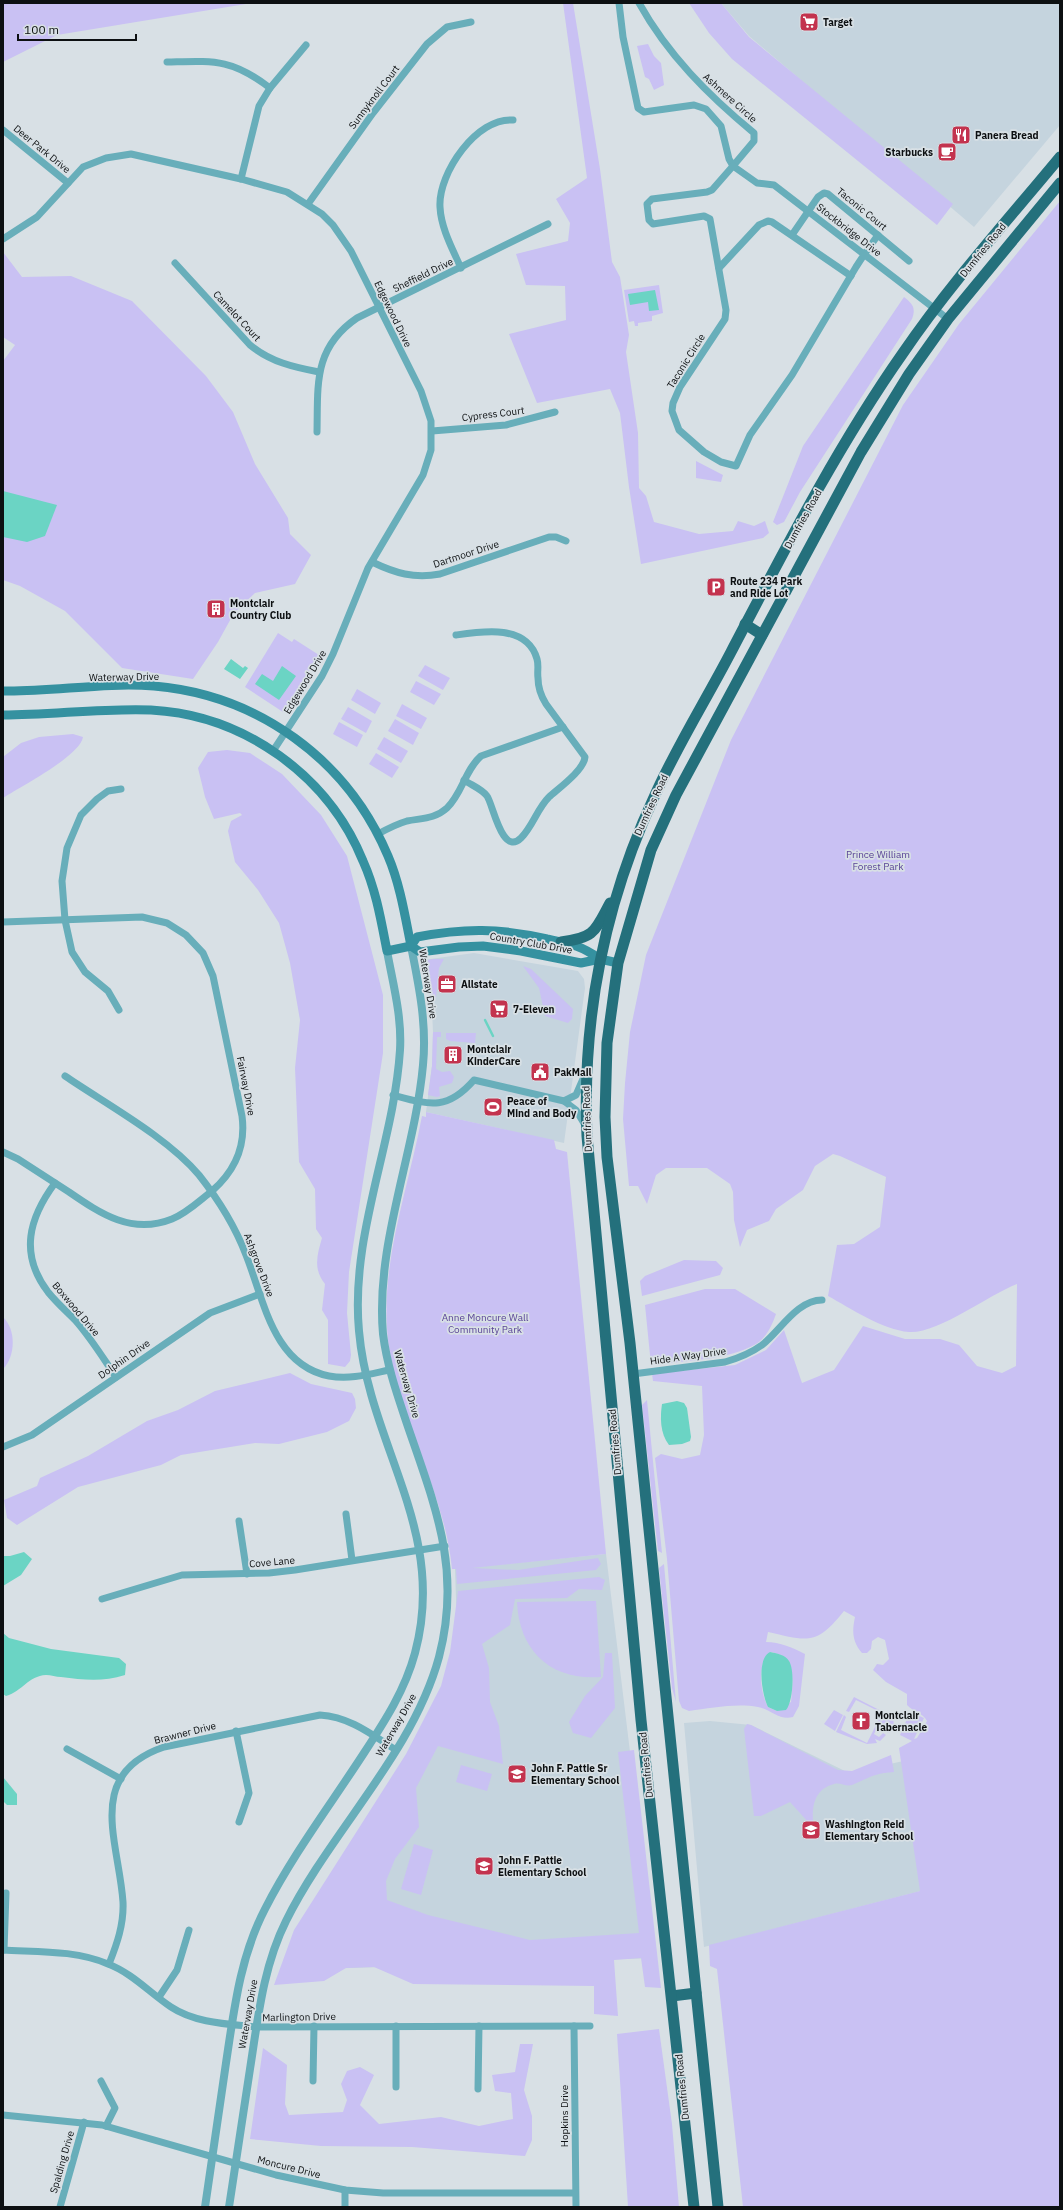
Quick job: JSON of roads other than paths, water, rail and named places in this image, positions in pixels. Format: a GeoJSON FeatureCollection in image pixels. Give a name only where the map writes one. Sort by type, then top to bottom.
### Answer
{"type":"FeatureCollection","features":[{"type":"Feature","properties":{"kind":"highway","name":"Dumfries Road"},"geometry":{"type":"LineString","coordinates":[[694,2207],[641,1720],[601,1298],[587,1126],[586,1071],[593,1000],[600,959],[618,889],[631,851],[655,795],[745,624],[828,473],[873,398],[935,309],[1060,157]]}},
{"type":"Feature","properties":{"kind":"highway","name":"Dumfries Road"},"geometry":{"type":"LineString","coordinates":[[718,2207],[633,1374],[607,1157],[605,1117],[607,1043],[618,963],[640,884],[662,826],[762,635],[861,452],[909,374],[948,319],[1060,183]]}},
{"type":"Feature","properties":{"kind":"highway"},"geometry":{"type":"LineString","coordinates":[[745,624],[762,635]]}},
{"type":"Feature","properties":{"kind":"highway"},"geometry":{"type":"LineString","coordinates":[[561,942],[581,939],[594,932],[618,889]]}},
{"type":"Feature","properties":{"kind":"highway"},"geometry":{"type":"LineString","coordinates":[[672,1996],[696,1993]]}},
{"type":"Feature","properties":{"kind":"main road","name":"Waterway Drive"},"geometry":{"type":"LineString","coordinates":[[3,691],[130,685],[175,688],[197,692],[234,703],[286,731],[317,754],[338,775],[364,810],[378,834],[396,878],[411,946]]}},
{"type":"Feature","properties":{"kind":"main road","name":"Waterway Drive"},"geometry":{"type":"LineString","coordinates":[[3,715],[134,710],[173,713],[219,724],[238,732],[273,751],[321,793],[345,825],[364,861],[373,886],[387,951]]}},
{"type":"Feature","properties":{"kind":"main road","name":"Country Club Drive"},"geometry":{"type":"LineString","coordinates":[[387,951],[411,946],[417,937],[480,929],[518,932],[584,947],[600,959],[618,963]]}},
{"type":"Feature","properties":{"kind":"main road","name":"Country Club Drive"},"geometry":{"type":"LineString","coordinates":[[411,946],[420,952],[458,946],[483,946],[521,951],[582,963],[600,959]]}},
{"type":"Feature","properties":{"kind":"street"},"geometry":{"type":"LineString","coordinates":[[619,3],[623,38],[638,108],[644,112],[694,105],[706,109],[721,126],[729,159],[733,166]]}},
{"type":"Feature","properties":{"kind":"street","name":"Ashmere Circle"},"geometry":{"type":"LineString","coordinates":[[639,3],[662,40],[701,87],[754,133],[754,141],[733,166]]}},
{"type":"Feature","properties":{"kind":"street","name":"Sunnyknoll Court"},"geometry":{"type":"LineString","coordinates":[[308,204],[373,113],[427,44],[447,27],[471,22]]}},
{"type":"Feature","properties":{"kind":"street"},"geometry":{"type":"LineString","coordinates":[[241,179],[254,117],[270,88],[306,45]]}},
{"type":"Feature","properties":{"kind":"street"},"geometry":{"type":"LineString","coordinates":[[166,62],[205,61],[227,64],[253,75],[270,88]]}},
{"type":"Feature","properties":{"kind":"street"},"geometry":{"type":"LineString","coordinates":[[460,268],[440,216],[443,184],[453,163],[474,137],[494,123],[513,120]]}},
{"type":"Feature","properties":{"kind":"street","name":"Deer Park Drive"},"geometry":{"type":"LineString","coordinates":[[3,130],[68,182]]}},
{"type":"Feature","properties":{"kind":"street","name":"Edgewood Drive"},"geometry":{"type":"LineString","coordinates":[[3,238],[37,217],[68,182],[79,171],[92,162],[118,155],[131,154],[143,155],[287,192],[322,214],[343,238],[420,391],[426,406],[432,431],[431,450],[423,476],[372,562],[359,588],[333,654],[273,751]]}},
{"type":"Feature","properties":{"kind":"street","name":"Stockbridge Drive"},"geometry":{"type":"LineString","coordinates":[[733,166],[757,183],[774,185],[948,319]]}},
{"type":"Feature","properties":{"kind":"street","name":"Taconic Circle"},"geometry":{"type":"LineString","coordinates":[[733,166],[712,190],[707,192],[652,199],[647,204],[649,220],[653,224],[704,216],[710,219],[726,310],[725,319],[680,387],[672,403],[672,411],[676,425],[686,436],[712,457],[736,466],[750,435],[792,376],[851,276],[878,235]]}},
{"type":"Feature","properties":{"kind":"street","name":"Taconic Court"},"geometry":{"type":"LineString","coordinates":[[792,235],[821,194],[828,194],[909,261]]}},
{"type":"Feature","properties":{"kind":"street"},"geometry":{"type":"LineString","coordinates":[[719,268],[763,222],[772,222],[851,276]]}},
{"type":"Feature","properties":{"kind":"street","name":"Sheffield Drive"},"geometry":{"type":"LineString","coordinates":[[317,432],[319,372],[327,349],[339,332],[357,318],[548,224]]}},
{"type":"Feature","properties":{"kind":"street","name":"Camelot Court"},"geometry":{"type":"LineString","coordinates":[[175,263],[250,345],[260,353],[280,364],[319,372]]}},
{"type":"Feature","properties":{"kind":"street","name":"Cypress Court"},"geometry":{"type":"LineString","coordinates":[[432,431],[512,424],[555,412]]}},
{"type":"Feature","properties":{"kind":"street","name":"Dartmoor Drive"},"geometry":{"type":"LineString","coordinates":[[372,562],[402,575],[426,576],[440,574],[549,537],[556,537],[566,541]]}},
{"type":"Feature","properties":{"kind":"street"},"geometry":{"type":"LineString","coordinates":[[456,635],[482,631],[499,631],[524,641],[530,646],[537,660],[538,683],[541,695],[563,728],[583,753],[584,762],[582,766],[545,802],[522,837],[513,841],[505,838],[488,797],[464,780]]}},
{"type":"Feature","properties":{"kind":"street"},"geometry":{"type":"LineString","coordinates":[[378,834],[405,822],[425,819],[440,814],[453,800],[475,761],[481,756],[563,728]]}},
{"type":"Feature","properties":{"kind":"street"},"geometry":{"type":"LineString","coordinates":[[119,1010],[108,991],[94,981],[78,963],[69,943],[65,920],[62,881],[63,866],[71,835],[81,815],[97,799],[113,789],[122,789]]}},
{"type":"Feature","properties":{"kind":"street","name":"Fairway Drive"},"geometry":{"type":"LineString","coordinates":[[3,922],[135,916],[155,919],[176,927],[186,934],[195,943],[209,964],[241,1108],[244,1132],[236,1162],[224,1179],[211,1191],[173,1218],[162,1222],[138,1225],[126,1224],[102,1214],[18,1159],[3,1152]]}},
{"type":"Feature","properties":{"kind":"street","name":"Waterway Drive"},"geometry":{"type":"LineString","coordinates":[[229,2207],[256,2027],[265,1980],[273,1953],[298,1899],[416,1717],[426,1695],[440,1654],[448,1594],[445,1546],[430,1490],[389,1370],[383,1331],[383,1281],[423,1063],[424,1019],[411,946]]}},
{"type":"Feature","properties":{"kind":"street","name":"Waterway Drive"},"geometry":{"type":"LineString","coordinates":[[205,2207],[232,2025],[246,1955],[263,1912],[281,1880],[375,1737],[402,1691],[417,1644],[424,1596],[420,1550],[408,1502],[373,1402],[366,1375],[359,1330],[358,1285],[367,1227],[398,1069],[400,1034],[397,1003],[387,951]]}},
{"type":"Feature","properties":{"kind":"street"},"geometry":{"type":"LineString","coordinates":[[564,1101],[572,1098],[578,1092],[586,1071]]}},
{"type":"Feature","properties":{"kind":"street","name":"Ashgrove Drive"},"geometry":{"type":"LineString","coordinates":[[65,1076],[175,1152],[190,1165],[211,1191],[237,1234],[274,1331],[290,1355],[312,1371],[329,1376],[352,1377],[389,1370]]}},
{"type":"Feature","properties":{"kind":"street"},"geometry":{"type":"LineString","coordinates":[[393,1096],[417,1102],[434,1104],[447,1102],[461,1094],[474,1080],[564,1101],[576,1110],[587,1126]]}},
{"type":"Feature","properties":{"kind":"street","name":"Boxwood Drive"},"geometry":{"type":"LineString","coordinates":[[55,1183],[40,1205],[32,1225],[31,1249],[36,1272],[48,1293],[88,1335],[116,1377]]}},
{"type":"Feature","properties":{"kind":"street","name":"Dolphin Drive"},"geometry":{"type":"LineString","coordinates":[[3,1447],[32,1435],[210,1313],[260,1294]]}},
{"type":"Feature","properties":{"kind":"street","name":"Hide A Way Drive"},"geometry":{"type":"LineString","coordinates":[[633,1374],[725,1362],[738,1358],[761,1346],[801,1308],[813,1301],[822,1300]]}},
{"type":"Feature","properties":{"kind":"street"},"geometry":{"type":"LineString","coordinates":[[346,1514],[352,1560]]}},
{"type":"Feature","properties":{"kind":"street"},"geometry":{"type":"LineString","coordinates":[[239,1521],[247,1574]]}},
{"type":"Feature","properties":{"kind":"street","name":"Cove Lane"},"geometry":{"type":"LineString","coordinates":[[102,1598],[182,1575],[247,1574],[295,1570],[445,1546]]}},
{"type":"Feature","properties":{"kind":"street","name":"Brawner Drive"},"geometry":{"type":"LineString","coordinates":[[109,1964],[116,1946],[122,1920],[122,1894],[111,1816],[115,1792],[121,1779],[134,1764],[157,1749],[236,1731],[320,1715],[344,1719],[396,1750]]}},
{"type":"Feature","properties":{"kind":"street"},"geometry":{"type":"LineString","coordinates":[[236,1731],[248,1793],[239,1822]]}},
{"type":"Feature","properties":{"kind":"street"},"geometry":{"type":"LineString","coordinates":[[66,1748],[121,1779]]}},
{"type":"Feature","properties":{"kind":"street"},"geometry":{"type":"LineString","coordinates":[[3,1950],[6,1893]]}},
{"type":"Feature","properties":{"kind":"street"},"geometry":{"type":"LineString","coordinates":[[159,1997],[177,1970],[189,1930]]}},
{"type":"Feature","properties":{"kind":"street","name":"Marlington Drive"},"geometry":{"type":"LineString","coordinates":[[3,1950],[80,1956],[109,1964],[133,1978],[170,2006],[184,2014],[232,2025],[256,2027],[590,2026]]}},
{"type":"Feature","properties":{"kind":"street"},"geometry":{"type":"LineString","coordinates":[[313,2081],[314,2026]]}},
{"type":"Feature","properties":{"kind":"street"},"geometry":{"type":"LineString","coordinates":[[396,2026],[396,2087]]}},
{"type":"Feature","properties":{"kind":"street"},"geometry":{"type":"LineString","coordinates":[[478,2088],[479,2026]]}},
{"type":"Feature","properties":{"kind":"street","name":"Hopkins Drive"},"geometry":{"type":"LineString","coordinates":[[574,2026],[576,2207]]}},
{"type":"Feature","properties":{"kind":"street"},"geometry":{"type":"LineString","coordinates":[[101,2081],[115,2108],[106,2126]]}},
{"type":"Feature","properties":{"kind":"street","name":"Moncure Drive"},"geometry":{"type":"LineString","coordinates":[[3,2115],[84,2122],[106,2126],[304,2182],[345,2190],[383,2193],[575,2193]]}},
{"type":"Feature","properties":{"kind":"street","name":"Spalding Drive"},"geometry":{"type":"LineString","coordinates":[[60,2207],[84,2122]]}},
{"type":"Feature","properties":{"kind":"street"},"geometry":{"type":"LineString","coordinates":[[345,2190],[345,2207]]}},
{"type":"Feature","properties":{"kind":"waterway"},"geometry":{"type":"LineString","coordinates":[[485,1020],[493,1036]]}},
{"type":"Feature","properties":{"kind":"place","name":"Target"},"geometry":{"type":"Point","coordinates":[809,22]}},
{"type":"Feature","properties":{"kind":"place","name":"Panera Bread"},"geometry":{"type":"Point","coordinates":[961,135]}},
{"type":"Feature","properties":{"kind":"place","name":"Starbucks"},"geometry":{"type":"Point","coordinates":[947,152]}},
{"type":"Feature","properties":{"kind":"place","name":"Route 234 Park and Ride Lot"},"geometry":{"type":"Point","coordinates":[716,587]}},
{"type":"Feature","properties":{"kind":"place","name":"Montclair Country Club"},"geometry":{"type":"Point","coordinates":[216,609]}},
{"type":"Feature","properties":{"kind":"place","name":"Allstate"},"geometry":{"type":"Point","coordinates":[447,984]}},
{"type":"Feature","properties":{"kind":"place","name":"7-Eleven"},"geometry":{"type":"Point","coordinates":[499,1009]}},
{"type":"Feature","properties":{"kind":"place","name":"Montclair KinderCare"},"geometry":{"type":"Point","coordinates":[453,1055]}},
{"type":"Feature","properties":{"kind":"place","name":"PakMail"},"geometry":{"type":"Point","coordinates":[540,1072]}},
{"type":"Feature","properties":{"kind":"place","name":"Peace of Mind and Body"},"geometry":{"type":"Point","coordinates":[493,1107]}},
{"type":"Feature","properties":{"kind":"place","name":"Montclair Tabernacle"},"geometry":{"type":"Point","coordinates":[861,1721]}},
{"type":"Feature","properties":{"kind":"place","name":"John F. Pattie Sr Elementary School"},"geometry":{"type":"Point","coordinates":[517,1774]}},
{"type":"Feature","properties":{"kind":"place","name":"Washington Reid Elementary School"},"geometry":{"type":"Point","coordinates":[811,1830]}},
{"type":"Feature","properties":{"kind":"place","name":"John F. Pattie Elementary School"},"geometry":{"type":"Point","coordinates":[484,1866]}},
{"type":"Feature","properties":{"kind":"park label","name":"Prince William Forest Park"},"geometry":{"type":"Point","coordinates":[878,860]}},
{"type":"Feature","properties":{"kind":"park label","name":"Anne Moncure Wall Community Park"},"geometry":{"type":"Point","coordinates":[485,1322]}}]}
